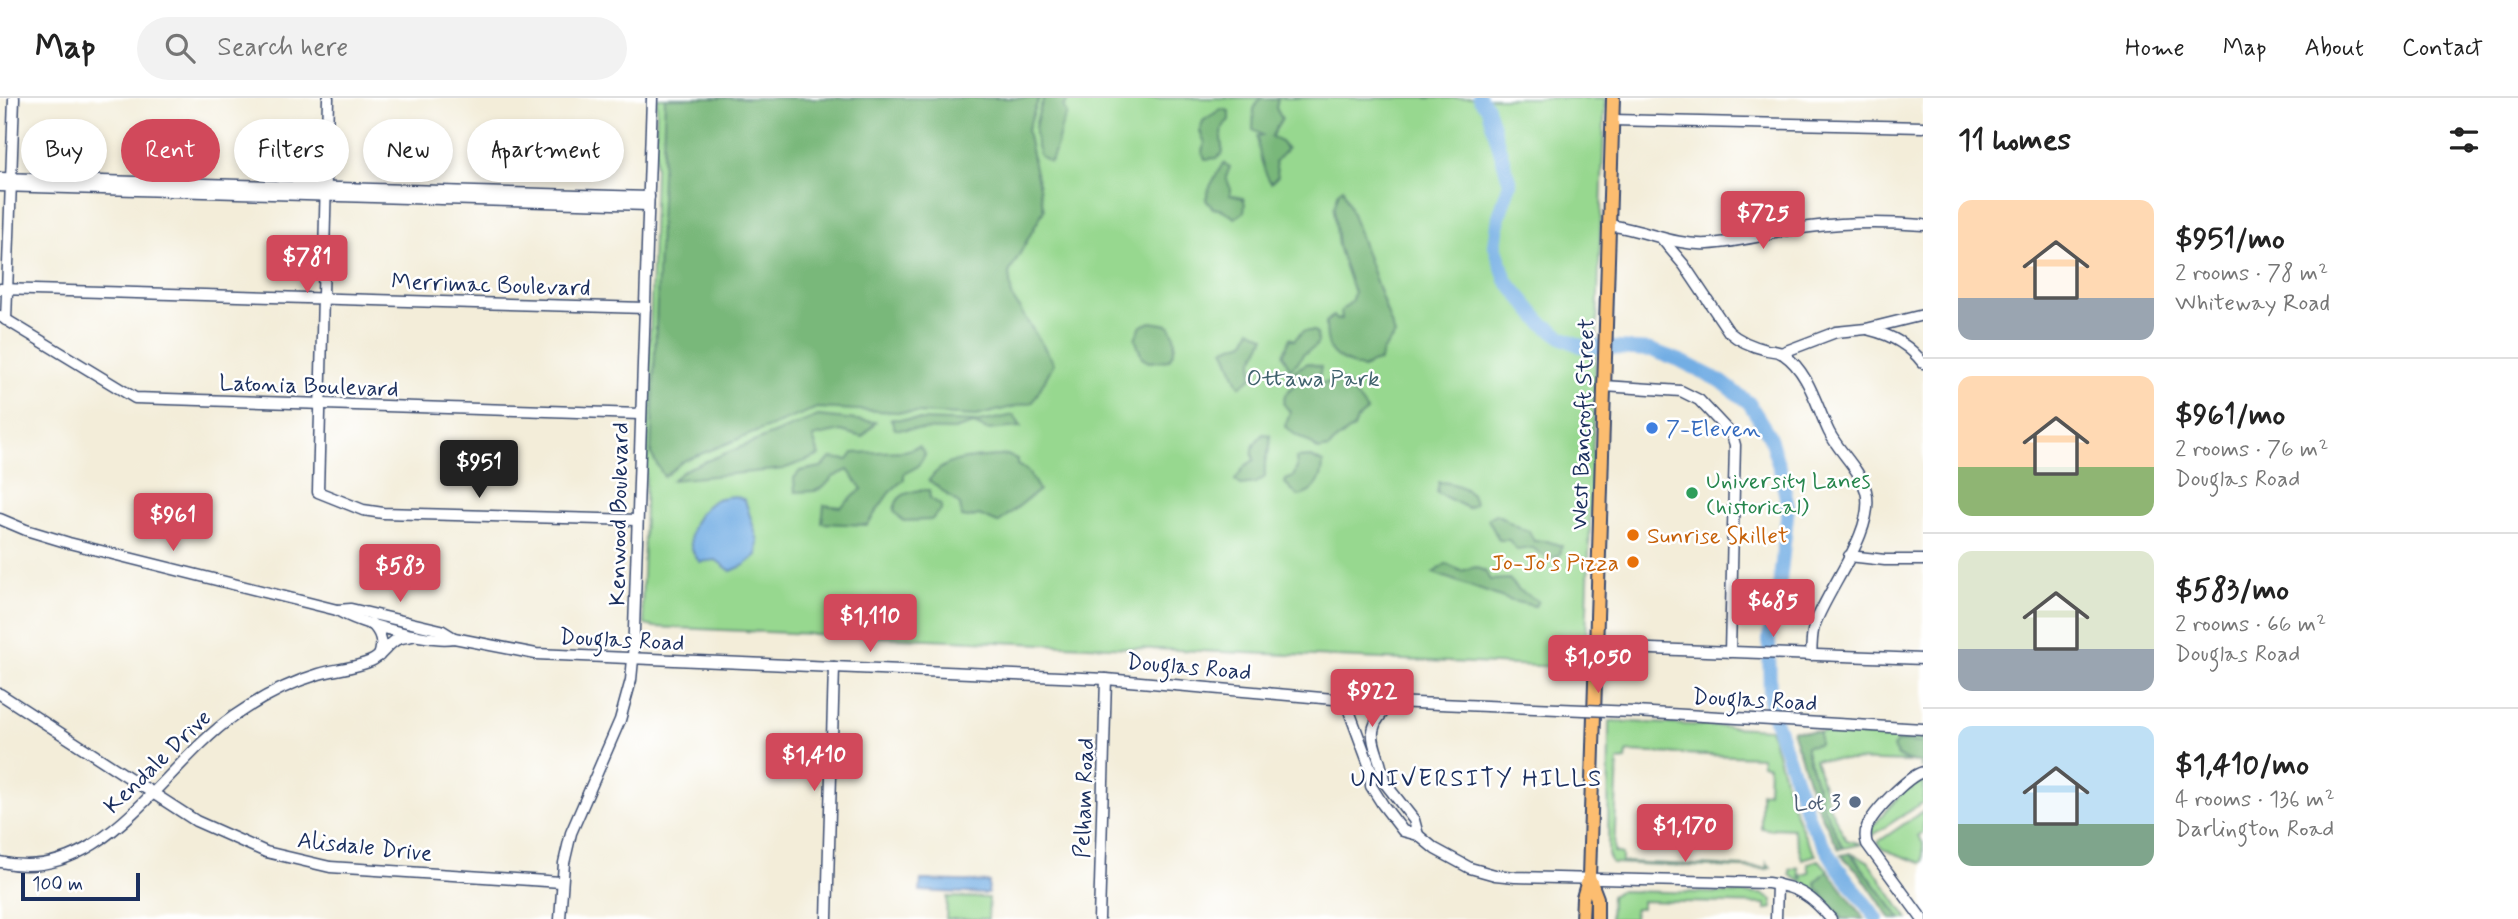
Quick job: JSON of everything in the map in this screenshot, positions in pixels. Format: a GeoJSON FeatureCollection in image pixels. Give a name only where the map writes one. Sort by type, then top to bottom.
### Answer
{"type":"FeatureCollection","features":[{"type":"Feature","properties":{"kind":"main road","name":"West Bancroft Street"},"geometry":{"type":"LineString","coordinates":[[1582,919],[1583,898],[1589,877],[1613,98]]}},
{"type":"Feature","properties":{"kind":"main road","name":"West Bancroft Street"},"geometry":{"type":"LineString","coordinates":[[1589,877],[1597,898],[1597,919]]}},
{"type":"Feature","properties":{"kind":"street"},"geometry":{"type":"LineString","coordinates":[[3,318],[12,182],[14,98]]}},
{"type":"Feature","properties":{"kind":"street"},"geometry":{"type":"LineString","coordinates":[[328,98],[318,492],[363,510],[383,513],[637,520]]}},
{"type":"Feature","properties":{"kind":"street","name":"Kenwood Boulevard"},"geometry":{"type":"LineString","coordinates":[[559,919],[561,882],[568,845],[577,815],[612,744],[631,680],[634,659],[652,98]]}},
{"type":"Feature","properties":{"kind":"street"},"geometry":{"type":"LineString","coordinates":[[1612,120],[1923,127]]}},
{"type":"Feature","properties":{"kind":"street"},"geometry":{"type":"LineString","coordinates":[[0,178],[12,182],[648,201]]}},
{"type":"Feature","properties":{"kind":"street"},"geometry":{"type":"LineString","coordinates":[[0,187],[12,182]]}},
{"type":"Feature","properties":{"kind":"street"},"geometry":{"type":"LineString","coordinates":[[1608,225],[1644,231],[1662,239],[1706,244],[1837,224],[1923,225]]}},
{"type":"Feature","properties":{"kind":"street"},"geometry":{"type":"LineString","coordinates":[[1662,239],[1684,265],[1719,320],[1734,337],[1781,353],[1797,369],[1811,389],[1830,434],[1860,477],[1866,492],[1867,516],[1861,535],[1830,589],[1813,627],[1806,655]]}},
{"type":"Feature","properties":{"kind":"street","name":"Merrimac Boulevard"},"geometry":{"type":"LineString","coordinates":[[4,290],[645,308]]}},
{"type":"Feature","properties":{"kind":"street"},"geometry":{"type":"LineString","coordinates":[[1781,353],[1836,332],[1866,329],[1923,315]]}},
{"type":"Feature","properties":{"kind":"street","name":"Latonia Boulevard"},"geometry":{"type":"LineString","coordinates":[[3,318],[135,398],[640,414]]}},
{"type":"Feature","properties":{"kind":"street"},"geometry":{"type":"LineString","coordinates":[[1866,329],[1895,338],[1923,363]]}},
{"type":"Feature","properties":{"kind":"street"},"geometry":{"type":"LineString","coordinates":[[1604,386],[1681,391],[1699,400],[1732,435],[1735,445],[1730,652]]}},
{"type":"Feature","properties":{"kind":"street","name":"Douglas Road"},"geometry":{"type":"LineString","coordinates":[[0,519],[69,543],[337,610],[349,618],[439,640],[454,638],[522,652],[1106,679],[1345,700],[1635,712],[1923,729]]}},
{"type":"Feature","properties":{"kind":"street"},"geometry":{"type":"LineString","coordinates":[[1849,556],[1923,560]]}},
{"type":"Feature","properties":{"kind":"street","name":"Douglas Road"},"geometry":{"type":"LineString","coordinates":[[337,610],[351,608],[441,630],[454,638]]}},
{"type":"Feature","properties":{"kind":"street"},"geometry":{"type":"LineString","coordinates":[[371,623],[382,639],[378,657]]}},
{"type":"Feature","properties":{"kind":"street","name":"Kendale Drive"},"geometry":{"type":"LineString","coordinates":[[0,862],[37,866],[79,853],[108,835],[152,794],[202,741],[245,708],[300,680],[364,663],[378,657],[397,640],[416,635]]}},
{"type":"Feature","properties":{"kind":"street"},"geometry":{"type":"LineString","coordinates":[[1597,647],[1923,659]]}},
{"type":"Feature","properties":{"kind":"street"},"geometry":{"type":"LineString","coordinates":[[827,919],[834,667]]}},
{"type":"Feature","properties":{"kind":"street","name":"Pelham Road"},"geometry":{"type":"LineString","coordinates":[[1099,919],[1106,679]]}},
{"type":"Feature","properties":{"kind":"street","name":"Alisdale Drive"},"geometry":{"type":"LineString","coordinates":[[0,694],[196,821],[266,852],[330,867],[561,882]]}},
{"type":"Feature","properties":{"kind":"street"},"geometry":{"type":"LineString","coordinates":[[1345,700],[1371,770],[1371,786],[1383,805],[1403,831],[1418,835],[1451,859],[1470,868],[1495,875],[1777,884],[1810,896],[1831,919]]}},
{"type":"Feature","properties":{"kind":"street"},"geometry":{"type":"LineString","coordinates":[[1384,780],[1372,728],[1393,702]]}},
{"type":"Feature","properties":{"kind":"street"},"geometry":{"type":"LineString","coordinates":[[1371,770],[1384,780],[1414,820],[1418,835]]}},
{"type":"Feature","properties":{"kind":"street"},"geometry":{"type":"LineString","coordinates":[[1922,919],[1873,852],[1866,836],[1868,826],[1876,815],[1911,776],[1923,772]]}},
{"type":"Feature","properties":{"kind":"street"},"geometry":{"type":"LineString","coordinates":[[1776,919],[1777,884]]}},
{"type":"Feature","properties":{"kind":"green space","name":"Ottawa Park"},"geometry":{"type":"Polygon","coordinates":[[[657,98],[1605,98],[1585,668],[645,625],[642,607],[657,98]]]}},
{"type":"Feature","properties":{"kind":"green space"},"geometry":{"type":"Polygon","coordinates":[[[665,98],[1039,98],[1027,131],[1044,210],[1009,273],[1012,297],[1054,363],[1033,402],[976,416],[817,408],[683,461],[664,477],[651,454],[665,98]]]}},
{"type":"Feature","properties":{"kind":"green space"},"geometry":{"type":"Polygon","coordinates":[[[1044,98],[1069,98],[1063,107],[1067,114],[1050,162],[1040,156],[1035,133],[1036,120],[1044,98]]]}},
{"type":"Feature","properties":{"kind":"green space"},"geometry":{"type":"Polygon","coordinates":[[[1260,98],[1278,99],[1276,108],[1282,119],[1271,137],[1287,149],[1275,162],[1278,176],[1271,183],[1258,148],[1257,136],[1262,135],[1253,130],[1254,109],[1260,98]]]}},
{"type":"Feature","properties":{"kind":"green space"},"geometry":{"type":"Polygon","coordinates":[[[1221,109],[1229,111],[1229,120],[1221,135],[1223,153],[1217,158],[1205,159],[1202,151],[1205,143],[1200,131],[1203,121],[1221,109]]]}},
{"type":"Feature","properties":{"kind":"green space"},"geometry":{"type":"Polygon","coordinates":[[[1223,163],[1230,167],[1226,177],[1230,195],[1243,198],[1245,204],[1244,212],[1235,218],[1223,210],[1213,208],[1206,200],[1208,190],[1223,163]]]}},
{"type":"Feature","properties":{"kind":"green space"},"geometry":{"type":"Polygon","coordinates":[[[1343,188],[1395,335],[1382,351],[1380,361],[1363,369],[1333,354],[1326,334],[1326,322],[1333,316],[1336,320],[1342,319],[1341,311],[1351,302],[1354,293],[1338,246],[1334,208],[1339,191],[1343,188]]]}},
{"type":"Feature","properties":{"kind":"green space"},"geometry":{"type":"Polygon","coordinates":[[[1151,322],[1169,325],[1172,329],[1175,342],[1169,360],[1149,362],[1142,358],[1135,338],[1141,326],[1151,322]]]}},
{"type":"Feature","properties":{"kind":"green space"},"geometry":{"type":"Polygon","coordinates":[[[1251,329],[1265,337],[1253,360],[1252,378],[1240,386],[1224,349],[1245,342],[1251,329]]]}},
{"type":"Feature","properties":{"kind":"green space"},"geometry":{"type":"Polygon","coordinates":[[[1303,331],[1314,331],[1318,342],[1290,369],[1283,355],[1290,338],[1294,340],[1303,331]]]}},
{"type":"Feature","properties":{"kind":"green space"},"geometry":{"type":"Polygon","coordinates":[[[1308,363],[1321,367],[1318,383],[1335,382],[1338,378],[1347,384],[1367,411],[1357,419],[1354,428],[1329,448],[1318,450],[1285,426],[1290,412],[1283,403],[1285,395],[1294,385],[1295,370],[1308,363]]]}},
{"type":"Feature","properties":{"kind":"green space"},"geometry":{"type":"Polygon","coordinates":[[[1014,415],[1021,427],[987,430],[974,424],[954,430],[895,429],[891,419],[979,422],[1014,415]]]}},
{"type":"Feature","properties":{"kind":"green space"},"geometry":{"type":"Polygon","coordinates":[[[818,416],[876,422],[862,437],[841,431],[813,437],[819,456],[783,469],[672,480],[686,469],[818,416]]]}},
{"type":"Feature","properties":{"kind":"green space"},"geometry":{"type":"Polygon","coordinates":[[[1263,434],[1270,435],[1265,477],[1256,483],[1241,485],[1235,480],[1245,466],[1254,460],[1254,446],[1263,434]]]}},
{"type":"Feature","properties":{"kind":"green space"},"geometry":{"type":"Polygon","coordinates":[[[919,446],[925,454],[921,461],[915,468],[904,473],[904,479],[889,493],[867,525],[822,523],[824,505],[841,507],[862,489],[848,470],[833,477],[824,487],[815,491],[795,492],[794,478],[800,471],[821,467],[831,458],[848,460],[853,453],[905,451],[919,446]]]}},
{"type":"Feature","properties":{"kind":"green space"},"geometry":{"type":"Polygon","coordinates":[[[1007,455],[1017,459],[1017,465],[1027,470],[1039,490],[998,523],[979,515],[962,517],[960,505],[929,480],[936,472],[954,462],[1007,455]]]}},
{"type":"Feature","properties":{"kind":"green space"},"geometry":{"type":"Polygon","coordinates":[[[1311,457],[1323,463],[1322,474],[1310,492],[1298,496],[1285,483],[1286,480],[1293,477],[1297,467],[1296,458],[1311,457]]]}},
{"type":"Feature","properties":{"kind":"green space"},"geometry":{"type":"Polygon","coordinates":[[[1439,482],[1466,490],[1475,504],[1468,508],[1437,493],[1439,482]]]}},
{"type":"Feature","properties":{"kind":"green space"},"geometry":{"type":"Polygon","coordinates":[[[929,490],[930,498],[941,505],[941,510],[931,520],[903,521],[894,511],[897,501],[906,494],[929,490]]]}},
{"type":"Feature","properties":{"kind":"green space"},"geometry":{"type":"Polygon","coordinates":[[[1495,514],[1529,531],[1534,541],[1547,541],[1562,546],[1560,555],[1549,558],[1533,548],[1517,550],[1509,540],[1499,540],[1488,519],[1495,514]]]}},
{"type":"Feature","properties":{"kind":"green space"},"geometry":{"type":"Polygon","coordinates":[[[1446,564],[1461,571],[1476,567],[1485,571],[1490,580],[1509,579],[1519,590],[1538,601],[1535,606],[1512,601],[1433,573],[1446,564]]]}},
{"type":"Feature","properties":{"kind":"green space"},"geometry":{"type":"Polygon","coordinates":[[[1609,721],[1770,729],[1792,804],[1807,841],[1816,855],[1802,859],[1793,829],[1761,828],[1761,793],[1768,792],[1769,766],[1762,764],[1761,757],[1627,752],[1626,760],[1618,761],[1614,852],[1622,854],[1622,862],[1768,868],[1767,863],[1771,867],[1768,869],[1612,863],[1608,855],[1609,721]]]}},
{"type":"Feature","properties":{"kind":"green space"},"geometry":{"type":"Polygon","coordinates":[[[1792,730],[1819,732],[1819,744],[1806,746],[1806,750],[1824,808],[1843,848],[1839,849],[1815,802],[1792,730]]]}},
{"type":"Feature","properties":{"kind":"green space"},"geometry":{"type":"Polygon","coordinates":[[[1819,732],[1923,738],[1923,743],[1898,741],[1897,755],[1909,762],[1815,759],[1829,806],[1846,840],[1862,844],[1843,848],[1824,808],[1806,750],[1806,746],[1819,744],[1819,732]]]}},
{"type":"Feature","properties":{"kind":"green space"},"geometry":{"type":"Polygon","coordinates":[[[1898,741],[1923,743],[1923,768],[1920,762],[1907,760],[1897,754],[1893,747],[1898,741]]]}},
{"type":"Feature","properties":{"kind":"green space"},"geometry":{"type":"Polygon","coordinates":[[[1923,777],[1923,802],[1870,837],[1872,827],[1906,788],[1912,789],[1911,783],[1923,777]]]}},
{"type":"Feature","properties":{"kind":"green space"},"geometry":{"type":"Polygon","coordinates":[[[1923,811],[1923,832],[1918,836],[1923,843],[1921,863],[1882,849],[1878,842],[1923,811]]]}},
{"type":"Feature","properties":{"kind":"green space"},"geometry":{"type":"Polygon","coordinates":[[[1850,853],[1901,919],[1891,919],[1859,872],[1841,855],[1850,853]]]}},
{"type":"Feature","properties":{"kind":"green space"},"geometry":{"type":"Polygon","coordinates":[[[1852,854],[1868,861],[1908,919],[1901,919],[1852,854]]]}},
{"type":"Feature","properties":{"kind":"green space"},"geometry":{"type":"Polygon","coordinates":[[[1819,860],[1828,870],[1816,882],[1816,886],[1843,919],[1838,919],[1813,889],[1790,875],[1790,870],[1798,867],[1803,879],[1802,875],[1810,873],[1808,864],[1819,860]]]}},
{"type":"Feature","properties":{"kind":"green space"},"geometry":{"type":"Polygon","coordinates":[[[1828,870],[1864,919],[1843,919],[1817,888],[1816,882],[1828,870]]]}},
{"type":"Feature","properties":{"kind":"green space"},"geometry":{"type":"Polygon","coordinates":[[[1620,891],[1762,894],[1772,900],[1772,908],[1766,910],[1766,904],[1642,901],[1642,908],[1635,908],[1634,919],[1610,919],[1611,896],[1620,891]]]}},
{"type":"Feature","properties":{"kind":"green space"},"geometry":{"type":"Polygon","coordinates":[[[947,897],[989,898],[988,919],[946,919],[947,897]]]}},
{"type":"Feature","properties":{"kind":"water"},"geometry":{"type":"Polygon","coordinates":[[[735,496],[745,500],[758,541],[757,555],[745,565],[731,571],[716,560],[700,562],[694,554],[690,538],[695,521],[706,507],[718,499],[735,496]]]}},
{"type":"Feature","properties":{"kind":"water"},"geometry":{"type":"Polygon","coordinates":[[[921,880],[989,882],[988,894],[920,891],[921,880]]]}},
{"type":"Feature","properties":{"kind":"waterway"},"geometry":{"type":"LineString","coordinates":[[1479,98],[1487,107],[1510,183],[1499,216],[1495,246],[1506,280],[1541,322],[1563,338],[1581,346],[1651,350],[1681,361],[1722,382],[1749,403],[1769,435],[1788,507],[1780,581],[1769,637],[1770,705],[1810,822],[1836,865],[1877,919]]}},
{"type":"Feature","properties":{"kind":"place","name":"7-Eleven"},"geometry":{"type":"Point","coordinates":[1652,428]}},
{"type":"Feature","properties":{"kind":"place","name":"University Lanes (historical)"},"geometry":{"type":"Point","coordinates":[1692,493]}},
{"type":"Feature","properties":{"kind":"place","name":"Sunrise Skillet"},"geometry":{"type":"Point","coordinates":[1633,535]}},
{"type":"Feature","properties":{"kind":"place","name":"Jo-Jo's Pizza"},"geometry":{"type":"Point","coordinates":[1633,562]}},
{"type":"Feature","properties":{"kind":"place","name":"Lot 3"},"geometry":{"type":"Point","coordinates":[1855,802]}},
{"type":"Feature","properties":{"kind":"district","name":"UNIVERSITY HILLS"},"geometry":{"type":"Point","coordinates":[1477,778]}}]}
